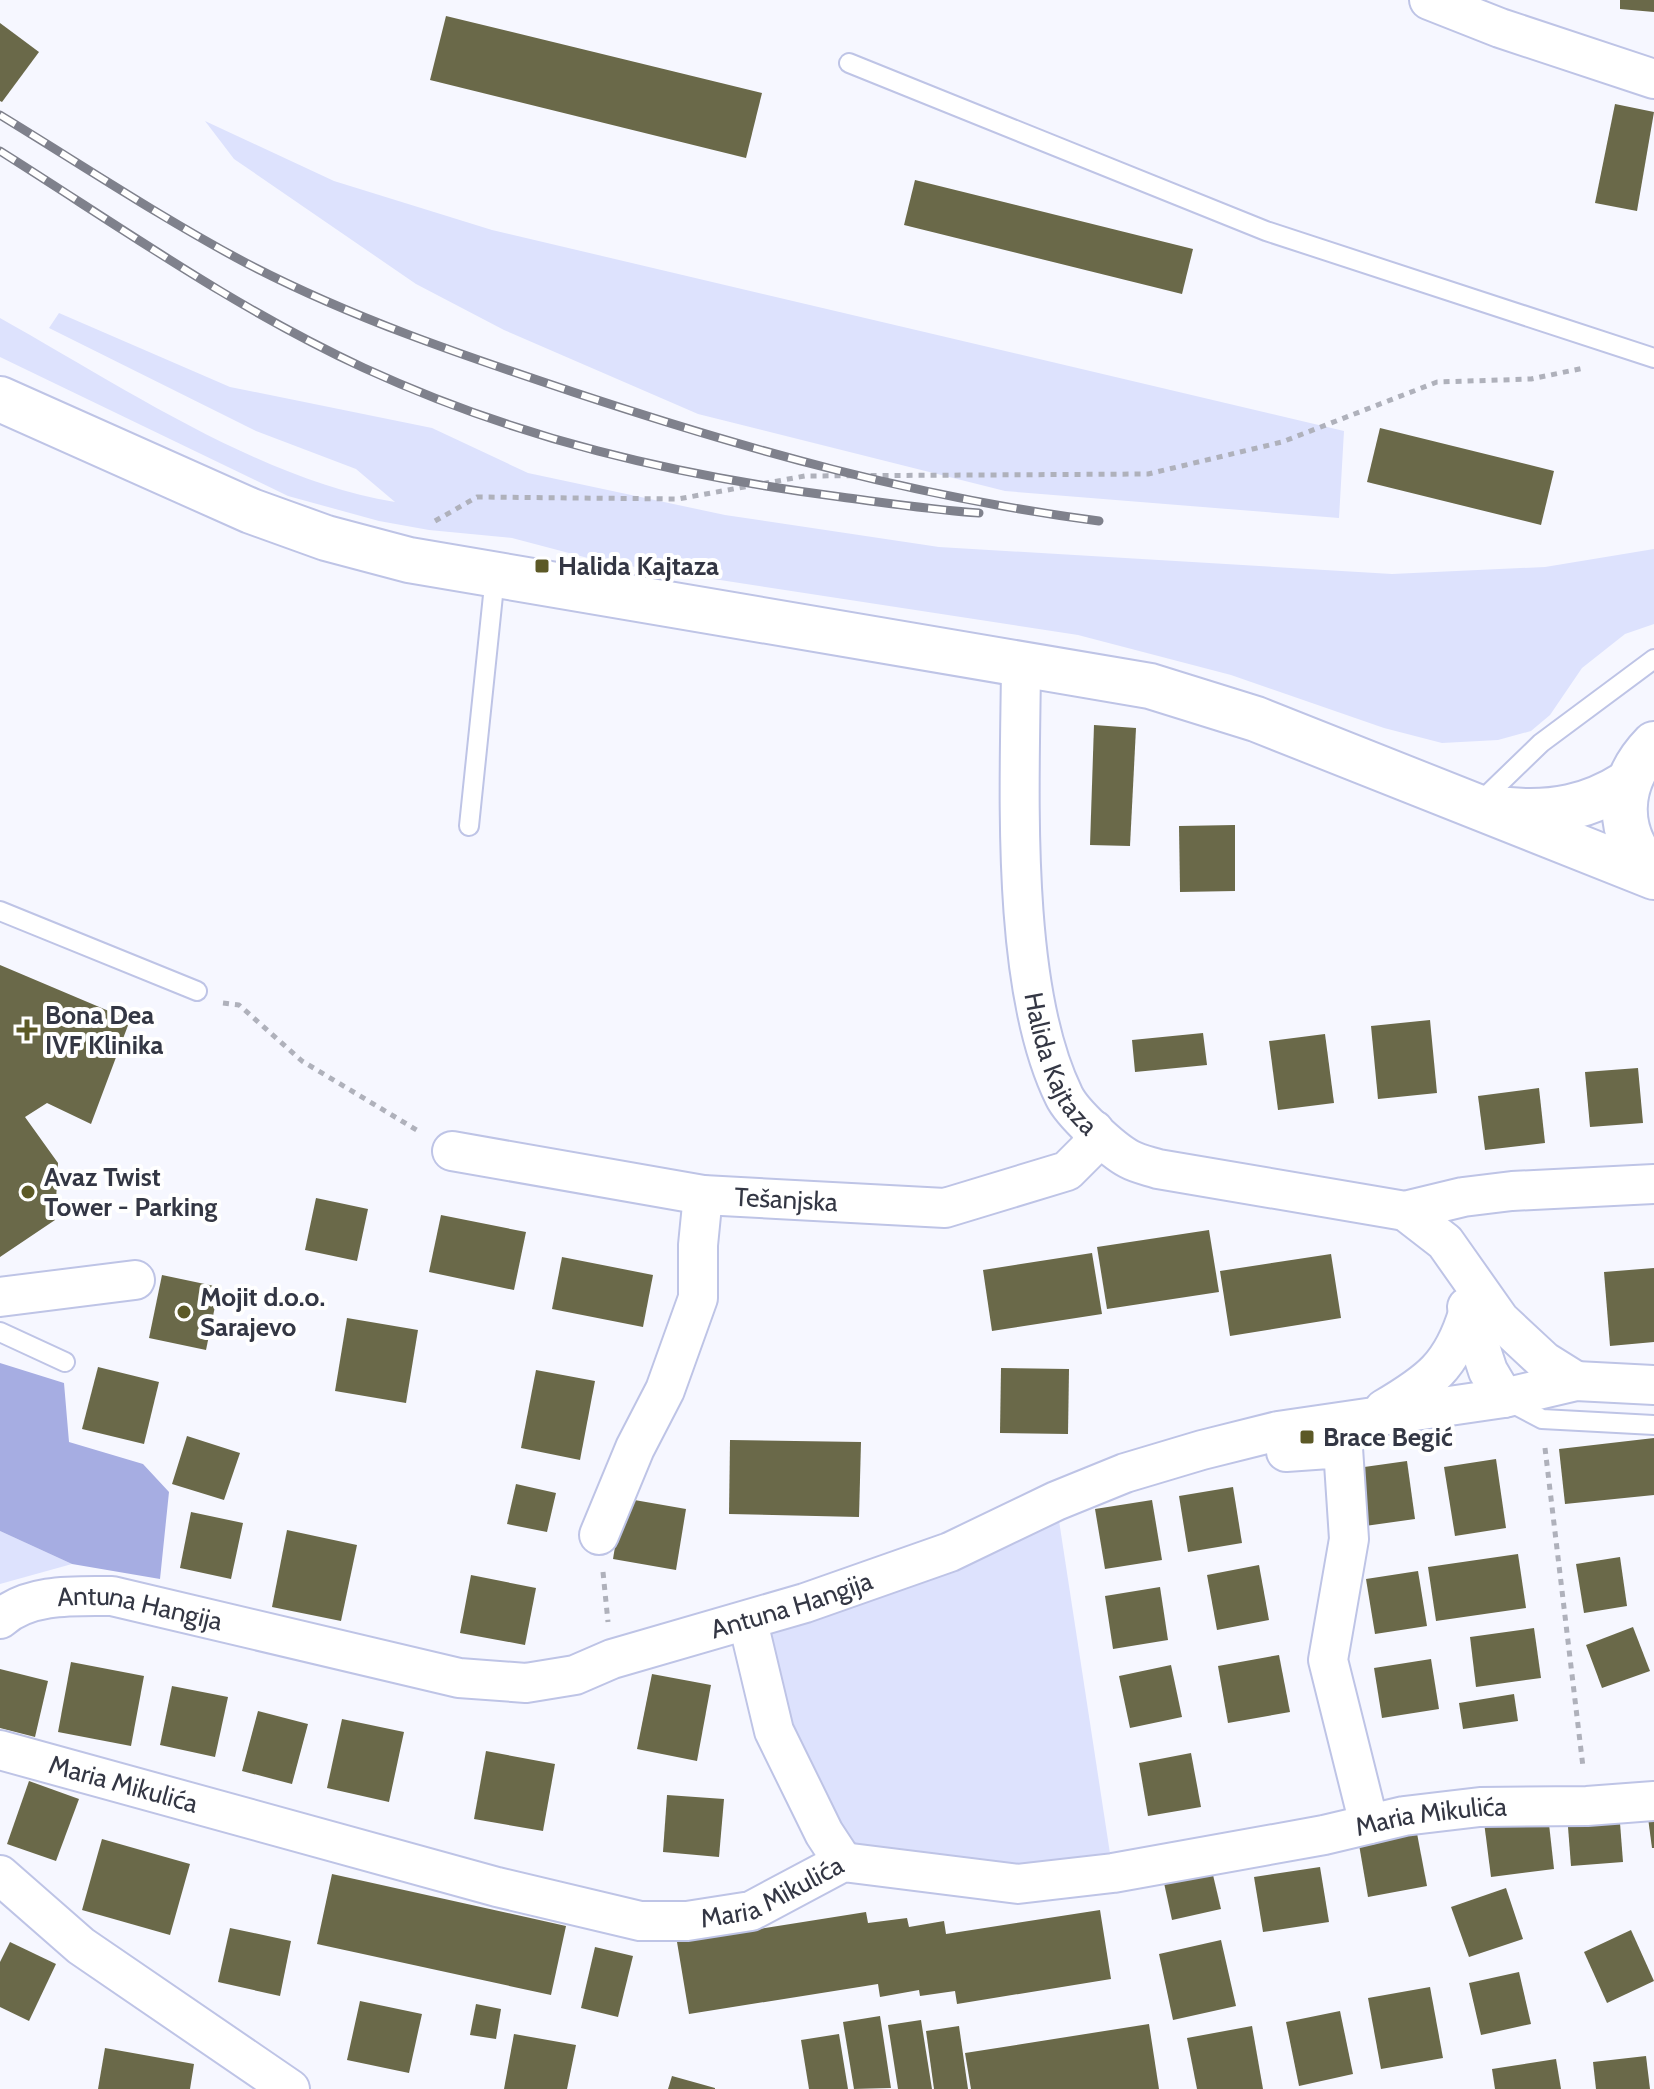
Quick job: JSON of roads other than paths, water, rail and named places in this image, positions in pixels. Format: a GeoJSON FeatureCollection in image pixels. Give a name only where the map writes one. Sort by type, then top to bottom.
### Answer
{"type":"FeatureCollection","features":[{"type":"Feature","properties":{"kind":"main road"},"geometry":{"type":"LineString","coordinates":[[0,399],[251,511],[326,538],[409,560],[495,576],[836,630],[1021,666],[1150,686],[1256,719],[1654,875]]}},
{"type":"Feature","properties":{"kind":"main road"},"geometry":{"type":"LineString","coordinates":[[1654,744],[1638,761],[1627,783],[1623,816],[1633,849],[1654,875]]}},
{"type":"Feature","properties":{"kind":"main road"},"geometry":{"type":"LineString","coordinates":[[1478,807],[1532,812],[1566,809],[1598,801],[1627,783]]}},
{"type":"Feature","properties":{"kind":"street"},"geometry":{"type":"LineString","coordinates":[[1429,0],[1500,28],[1654,79]]}},
{"type":"Feature","properties":{"kind":"street","name":"Halida Kajtaza"},"geometry":{"type":"LineString","coordinates":[[1021,666],[1020,800],[1031,970],[1046,1049],[1065,1099],[1094,1130],[1129,1159],[1158,1169],[1405,1211],[1463,1197],[1512,1191],[1654,1184]]}},
{"type":"Feature","properties":{"kind":"street","name":"Tešanjska"},"geometry":{"type":"LineString","coordinates":[[452,1151],[703,1195],[945,1208],[1067,1171],[1090,1148],[1094,1130]]}},
{"type":"Feature","properties":{"kind":"street"},"geometry":{"type":"LineString","coordinates":[[599,1535],[635,1448],[665,1390],[698,1298],[698,1245],[703,1195]]}},
{"type":"Feature","properties":{"kind":"street","name":"Halida Kajtaza"},"geometry":{"type":"LineString","coordinates":[[1405,1211],[1445,1242],[1500,1320],[1544,1361],[1576,1381]]}},
{"type":"Feature","properties":{"kind":"street"},"geometry":{"type":"LineString","coordinates":[[1460,1260],[1468,1313],[1488,1371],[1504,1398]]}},
{"type":"Feature","properties":{"kind":"street"},"geometry":{"type":"LineString","coordinates":[[0,1297],[135,1280]]}},
{"type":"Feature","properties":{"kind":"street"},"geometry":{"type":"LineString","coordinates":[[1371,1417],[1425,1385],[1447,1362],[1459,1343],[1468,1313]]}},
{"type":"Feature","properties":{"kind":"street"},"geometry":{"type":"LineString","coordinates":[[1576,1381],[1654,1385]]}},
{"type":"Feature","properties":{"kind":"street","name":"Antuna Hangija"},"geometry":{"type":"LineString","coordinates":[[0,1619],[12,1608],[63,1596],[112,1596],[459,1678],[526,1683],[575,1675],[612,1659],[748,1622],[950,1552],[1056,1501],[1125,1473],[1278,1431],[1504,1398],[1576,1381]]}},
{"type":"Feature","properties":{"kind":"street"},"geometry":{"type":"LineString","coordinates":[[1125,1473],[1239,1456],[1343,1448],[1349,1539],[1328,1660],[1369,1824]]}},
{"type":"Feature","properties":{"kind":"street"},"geometry":{"type":"LineString","coordinates":[[748,1622],[774,1731],[824,1833],[843,1862]]}},
{"type":"Feature","properties":{"kind":"street","name":"Maria Mikulića"},"geometry":{"type":"LineString","coordinates":[[0,1750],[497,1887],[640,1921],[687,1921],[751,1911],[843,1862],[1018,1884],[1113,1873],[1369,1824],[1480,1807],[1587,1806],[1654,1801]]}},
{"type":"Feature","properties":{"kind":"street"},"geometry":{"type":"LineString","coordinates":[[0,1875],[81,1946],[290,2089]]}},
{"type":"Feature","properties":{"kind":"lane"},"geometry":{"type":"LineString","coordinates":[[849,63],[1266,231],[1649,356]]}},
{"type":"Feature","properties":{"kind":"lane"},"geometry":{"type":"LineString","coordinates":[[469,826],[495,576]]}},
{"type":"Feature","properties":{"kind":"lane"},"geometry":{"type":"LineString","coordinates":[[1478,807],[1541,743],[1654,659]]}},
{"type":"Feature","properties":{"kind":"lane"},"geometry":{"type":"LineString","coordinates":[[0,911],[197,991]]}},
{"type":"Feature","properties":{"kind":"lane"},"geometry":{"type":"LineString","coordinates":[[0,1332],[65,1362]]}},
{"type":"Feature","properties":{"kind":"lane"},"geometry":{"type":"LineString","coordinates":[[1504,1398],[1542,1419],[1654,1425]]}},
{"type":"Feature","properties":{"kind":"railway"},"geometry":{"type":"LineString","coordinates":[[0,115],[216,247],[327,302],[408,334],[573,392],[768,452],[964,499],[1099,521]]}},
{"type":"Feature","properties":{"kind":"railway"},"geometry":{"type":"LineString","coordinates":[[0,151],[179,266],[270,320],[364,368],[480,415],[598,451],[717,478],[841,497],[979,513]]}},
{"type":"Feature","properties":{"kind":"place","name":"Halida Kajtaza"},"geometry":{"type":"Point","coordinates":[542,566]}},
{"type":"Feature","properties":{"kind":"place","name":"Bona Dea IVF Klinika"},"geometry":{"type":"Point","coordinates":[27,1030]}},
{"type":"Feature","properties":{"kind":"place","name":"Avaz Twist Tower - Parking"},"geometry":{"type":"Point","coordinates":[28,1192]}},
{"type":"Feature","properties":{"kind":"place","name":"Mojit d.o.o. Sarajevo"},"geometry":{"type":"Point","coordinates":[184,1312]}},
{"type":"Feature","properties":{"kind":"place","name":"Brace Begić"},"geometry":{"type":"Point","coordinates":[1307,1437]}}]}
